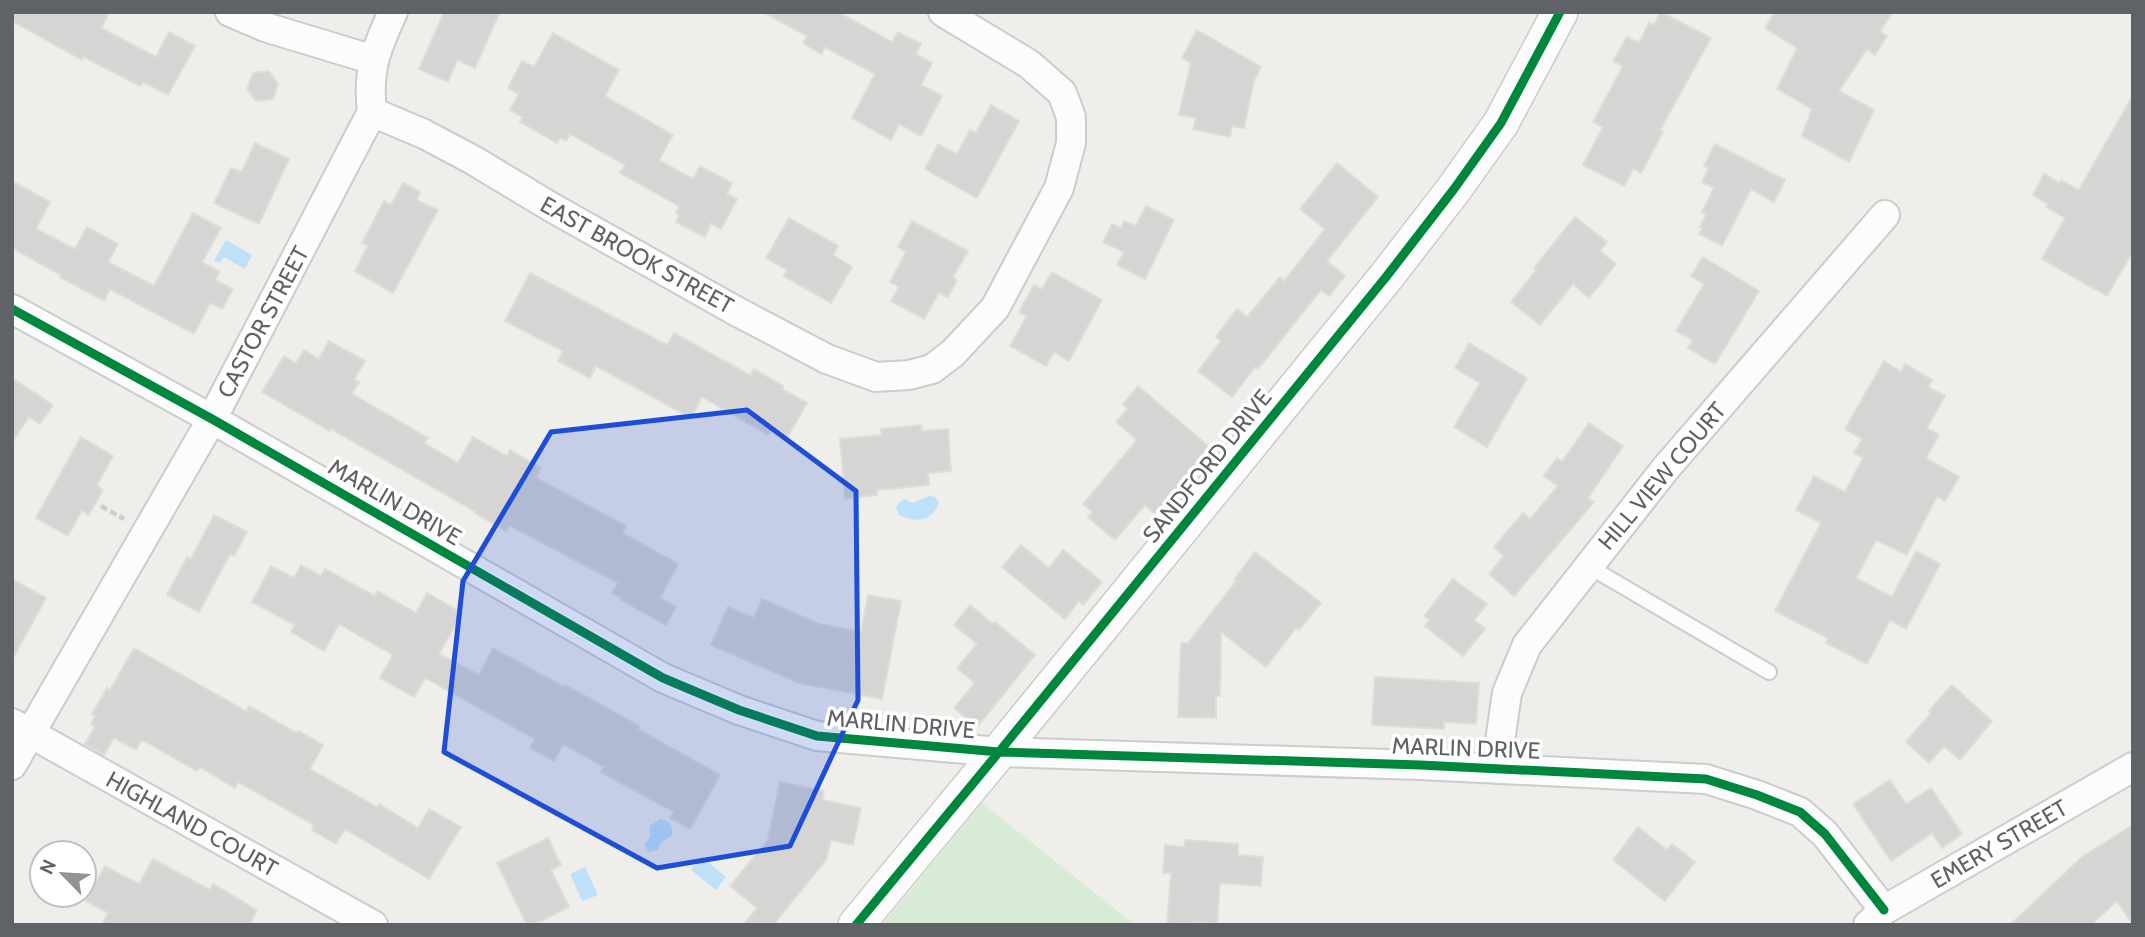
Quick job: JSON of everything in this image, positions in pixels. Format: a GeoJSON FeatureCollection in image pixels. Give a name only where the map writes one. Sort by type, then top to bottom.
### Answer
{"type":"FeatureCollection","features":[{"type":"Feature","properties":{"kind":"street"},"geometry":{"type":"LineString","coordinates":[[230,12],[265,27],[374,60]]}},
{"type":"Feature","properties":{"kind":"street"},"geometry":{"type":"LineString","coordinates":[[372,112],[370,79],[379,43],[393,12]]}},
{"type":"Feature","properties":{"kind":"street","name":"EAST BROOK STREET"},"geometry":{"type":"LineString","coordinates":[[372,112],[424,134],[473,160],[598,233],[827,359],[876,377],[909,375],[932,369],[943,361],[995,308],[1059,188],[1071,143],[1071,117],[1062,93],[1029,64],[943,12]]}},
{"type":"Feature","properties":{"kind":"street","name":"SANDFORD DRIVE"},"geometry":{"type":"LineString","coordinates":[[856,925],[1377,288],[1454,189],[1501,123],[1560,12]]}},
{"type":"Feature","properties":{"kind":"street","name":"CASTOR STREET"},"geometry":{"type":"LineString","coordinates":[[12,765],[21,728],[212,419],[372,112]]}},
{"type":"Feature","properties":{"kind":"street","name":"HILL VIEW COURT"},"geometry":{"type":"LineString","coordinates":[[1496,769],[1507,693],[1527,645],[1666,468],[1885,215]]}},
{"type":"Feature","properties":{"kind":"street","name":"MARLIN DRIVE"},"geometry":{"type":"LineString","coordinates":[[12,309],[212,419],[663,678],[739,710],[817,736],[999,752],[1706,779],[1800,812],[1825,834],[1876,917]]}},
{"type":"Feature","properties":{"kind":"street","name":"HIGHLAND COURT"},"geometry":{"type":"LineString","coordinates":[[21,728],[373,925]]}},
{"type":"Feature","properties":{"kind":"street","name":"EMERY STREET"},"geometry":{"type":"LineString","coordinates":[[1876,917],[2133,767]]}},
{"type":"Feature","properties":{"kind":"lane"},"geometry":{"type":"LineString","coordinates":[[1588,566],[1769,672]]}},
{"type":"Feature","properties":{"kind":"highlighted area"},"geometry":{"type":"Polygon","coordinates":[[[747,410],[856,491],[858,700],[790,846],[657,868],[444,752],[463,581],[551,432],[747,410]]]}},
{"type":"Feature","properties":{"kind":"green space"},"geometry":{"type":"Polygon","coordinates":[[[982,803],[1135,925],[882,925],[982,803]]]}},
{"type":"Feature","properties":{"kind":"water"},"geometry":{"type":"Polygon","coordinates":[[[226,240],[252,255],[245,269],[224,257],[220,263],[214,260],[226,240]]]}},
{"type":"Feature","properties":{"kind":"water"},"geometry":{"type":"Polygon","coordinates":[[[929,496],[935,497],[939,503],[932,514],[917,520],[899,515],[896,508],[900,502],[905,499],[913,503],[929,496]]]}},
{"type":"Feature","properties":{"kind":"water"},"geometry":{"type":"Polygon","coordinates":[[[660,819],[670,824],[672,835],[661,843],[658,850],[649,852],[645,844],[650,837],[650,826],[660,819]]]}},
{"type":"Feature","properties":{"kind":"water"},"geometry":{"type":"Polygon","coordinates":[[[702,857],[726,877],[716,890],[691,870],[702,857]]]}},
{"type":"Feature","properties":{"kind":"water"},"geometry":{"type":"Polygon","coordinates":[[[585,867],[598,895],[582,901],[570,874],[585,867]]]}},
{"type":"Feature","properties":{"kind":"building"},"geometry":{"type":"Polygon","coordinates":[[[12,12],[110,12],[101,28],[156,57],[169,32],[195,46],[168,95],[143,82],[140,86],[84,57],[82,60],[12,21],[12,12]]]}},
{"type":"Feature","properties":{"kind":"building"},"geometry":{"type":"Polygon","coordinates":[[[444,12],[500,12],[475,68],[457,60],[448,82],[419,69],[444,12]]]}},
{"type":"Feature","properties":{"kind":"building"},"geometry":{"type":"Polygon","coordinates":[[[763,12],[838,12],[892,42],[898,32],[921,44],[916,54],[932,63],[921,85],[942,96],[921,136],[899,124],[891,140],[852,118],[875,74],[825,47],[821,54],[803,43],[807,36],[763,12]]]}},
{"type":"Feature","properties":{"kind":"building"},"geometry":{"type":"Polygon","coordinates":[[[1661,12],[1711,38],[1660,130],[1663,132],[1641,173],[1633,169],[1624,186],[1583,165],[1603,127],[1593,122],[1623,66],[1613,61],[1627,37],[1639,43],[1649,23],[1654,25],[1661,12]]]}},
{"type":"Feature","properties":{"kind":"building"},"geometry":{"type":"Polygon","coordinates":[[[1775,12],[1893,12],[1880,31],[1887,36],[1875,55],[1867,49],[1839,91],[1874,110],[1849,162],[1802,136],[1812,109],[1777,89],[1797,48],[1765,28],[1775,12]]]}},
{"type":"Feature","properties":{"kind":"building"},"geometry":{"type":"Polygon","coordinates":[[[1197,30],[1261,67],[1254,81],[1244,128],[1232,126],[1230,137],[1193,129],[1196,118],[1179,115],[1191,63],[1182,58],[1197,30]]]}},
{"type":"Feature","properties":{"kind":"building"},"geometry":{"type":"Polygon","coordinates":[[[553,33],[619,70],[605,96],[673,135],[659,160],[693,179],[700,166],[732,183],[727,194],[737,199],[721,229],[711,223],[705,237],[676,222],[679,206],[620,173],[625,165],[570,134],[566,141],[560,138],[557,143],[520,122],[523,117],[510,110],[519,94],[508,88],[522,61],[534,67],[553,33]]]}},
{"type":"Feature","properties":{"kind":"building"},"geometry":{"type":"Polygon","coordinates":[[[269,71],[278,84],[273,99],[256,101],[247,89],[253,73],[269,71]]]}},
{"type":"Feature","properties":{"kind":"building"},"geometry":{"type":"Polygon","coordinates":[[[2133,95],[2133,251],[2107,296],[2042,259],[2065,218],[2046,207],[2048,204],[2033,195],[2044,174],[2079,190],[2133,95]]]}},
{"type":"Feature","properties":{"kind":"building"},"geometry":{"type":"Polygon","coordinates":[[[991,105],[1019,121],[977,198],[925,169],[938,144],[957,154],[970,130],[976,133],[991,105]]]}},
{"type":"Feature","properties":{"kind":"building"},"geometry":{"type":"Polygon","coordinates":[[[255,143],[289,159],[259,224],[214,203],[231,168],[242,172],[255,143]]]}},
{"type":"Feature","properties":{"kind":"building"},"geometry":{"type":"Polygon","coordinates":[[[1715,144],[1785,180],[1774,202],[1751,189],[1722,246],[1699,234],[1706,214],[1702,212],[1714,188],[1702,182],[1709,168],[1704,166],[1715,144]]]}},
{"type":"Feature","properties":{"kind":"building"},"geometry":{"type":"Polygon","coordinates":[[[1337,163],[1378,197],[1327,261],[1345,276],[1329,296],[1321,290],[1232,397],[1198,371],[1221,341],[1216,337],[1237,309],[1247,317],[1280,277],[1284,281],[1325,229],[1300,209],[1337,163]]]}},
{"type":"Feature","properties":{"kind":"building"},"geometry":{"type":"Polygon","coordinates":[[[12,181],[50,202],[36,229],[75,249],[87,227],[118,244],[108,262],[154,286],[193,213],[221,228],[202,262],[220,272],[215,280],[233,289],[222,309],[210,303],[194,334],[110,289],[104,301],[12,248],[12,181]]]}},
{"type":"Feature","properties":{"kind":"building"},"geometry":{"type":"Polygon","coordinates":[[[403,183],[420,192],[417,200],[438,210],[393,293],[355,271],[368,246],[362,243],[384,201],[391,205],[403,183]]]}},
{"type":"Feature","properties":{"kind":"building"},"geometry":{"type":"Polygon","coordinates":[[[1146,206],[1174,220],[1145,279],[1117,265],[1124,252],[1103,242],[1112,224],[1121,228],[1124,221],[1136,226],[1146,206]]]}},
{"type":"Feature","properties":{"kind":"building"},"geometry":{"type":"Polygon","coordinates":[[[1575,217],[1607,242],[1600,251],[1616,264],[1589,298],[1573,284],[1540,325],[1511,302],[1575,217]]]}},
{"type":"Feature","properties":{"kind":"building"},"geometry":{"type":"Polygon","coordinates":[[[789,218],[838,246],[833,255],[852,267],[831,303],[784,276],[787,270],[766,258],[789,218]]]}},
{"type":"Feature","properties":{"kind":"building"},"geometry":{"type":"Polygon","coordinates":[[[912,221],[968,251],[953,277],[957,280],[948,297],[939,293],[924,319],[891,301],[899,287],[890,282],[906,252],[898,247],[912,221]]]}},
{"type":"Feature","properties":{"kind":"building"},"geometry":{"type":"Polygon","coordinates":[[[1703,257],[1759,291],[1715,364],[1688,348],[1693,340],[1676,331],[1704,284],[1691,276],[1703,257]]]}},
{"type":"Feature","properties":{"kind":"building"},"geometry":{"type":"Polygon","coordinates":[[[1052,272],[1102,300],[1069,361],[1054,352],[1046,366],[1010,346],[1027,316],[1019,312],[1034,285],[1042,289],[1052,272]]]}},
{"type":"Feature","properties":{"kind":"building"},"geometry":{"type":"Polygon","coordinates":[[[530,273],[667,345],[674,333],[750,375],[754,369],[807,403],[788,436],[773,427],[768,435],[702,397],[691,418],[596,366],[590,378],[558,361],[563,351],[505,321],[530,273]]]}},
{"type":"Feature","properties":{"kind":"building"},"geometry":{"type":"Polygon","coordinates":[[[329,341],[365,361],[354,380],[359,382],[352,394],[428,438],[424,443],[458,463],[473,437],[507,456],[510,450],[541,468],[536,478],[626,526],[623,533],[678,564],[660,598],[676,607],[666,625],[612,593],[618,583],[509,525],[506,531],[262,392],[284,356],[296,363],[304,350],[319,359],[329,341]]]}},
{"type":"Feature","properties":{"kind":"building"},"geometry":{"type":"Polygon","coordinates":[[[1469,343],[1527,378],[1487,447],[1454,427],[1480,383],[1455,368],[1469,343]]]}},
{"type":"Feature","properties":{"kind":"building"},"geometry":{"type":"Polygon","coordinates":[[[1884,361],[1901,372],[1905,364],[1932,380],[1928,387],[1945,396],[1927,428],[1939,435],[1926,458],[1959,477],[1945,501],[1937,496],[1907,555],[1876,540],[1856,578],[1892,597],[1916,551],[1940,564],[1906,629],[1890,620],[1867,664],[1826,643],[1828,638],[1775,611],[1821,523],[1796,510],[1814,476],[1845,492],[1863,458],[1854,453],[1862,439],[1845,429],[1884,361]]]}},
{"type":"Feature","properties":{"kind":"building"},"geometry":{"type":"Polygon","coordinates":[[[12,378],[53,405],[40,424],[29,417],[12,442],[12,378]]]}},
{"type":"Feature","properties":{"kind":"building"},"geometry":{"type":"Polygon","coordinates":[[[1138,386],[1213,450],[1155,514],[1145,505],[1115,540],[1088,517],[1093,512],[1083,504],[1137,440],[1116,422],[1128,409],[1123,404],[1138,386]]]}},
{"type":"Feature","properties":{"kind":"building"},"geometry":{"type":"Polygon","coordinates":[[[1589,423],[1623,446],[1588,498],[1594,502],[1514,596],[1489,574],[1504,556],[1494,547],[1523,513],[1530,519],[1558,486],[1544,476],[1557,458],[1562,462],[1589,423]]]}},
{"type":"Feature","properties":{"kind":"building"},"geometry":{"type":"Polygon","coordinates":[[[921,425],[922,431],[948,429],[951,471],[928,473],[929,485],[877,490],[877,495],[845,499],[840,439],[882,435],[881,429],[921,425]]]}},
{"type":"Feature","properties":{"kind":"building"},"geometry":{"type":"Polygon","coordinates":[[[81,437],[113,456],[97,485],[103,490],[89,515],[82,510],[68,536],[36,518],[81,437]]]}},
{"type":"Feature","properties":{"kind":"building"},"geometry":{"type":"Polygon","coordinates":[[[214,515],[247,532],[234,556],[230,554],[199,612],[167,595],[187,557],[191,559],[214,515]]]}},
{"type":"Feature","properties":{"kind":"building"},"geometry":{"type":"Polygon","coordinates":[[[1021,545],[1049,568],[1063,550],[1102,582],[1083,605],[1079,601],[1065,619],[1002,567],[1021,545]]]}},
{"type":"Feature","properties":{"kind":"building"},"geometry":{"type":"Polygon","coordinates":[[[1255,552],[1321,603],[1299,630],[1296,628],[1266,667],[1221,632],[1220,696],[1216,696],[1216,718],[1178,717],[1181,643],[1188,643],[1255,552]]]}},
{"type":"Feature","properties":{"kind":"building"},"geometry":{"type":"Polygon","coordinates":[[[301,565],[321,576],[325,569],[375,596],[377,591],[416,613],[427,593],[462,613],[439,654],[479,675],[493,648],[639,726],[638,729],[720,775],[690,829],[670,818],[674,812],[601,772],[604,767],[563,744],[554,761],[530,748],[535,739],[425,678],[414,697],[380,678],[393,655],[339,624],[324,651],[291,632],[295,625],[252,602],[271,566],[294,578],[301,565]]]}},
{"type":"Feature","properties":{"kind":"building"},"geometry":{"type":"Polygon","coordinates":[[[12,579],[46,598],[12,660],[12,579]]]}},
{"type":"Feature","properties":{"kind":"building"},"geometry":{"type":"Polygon","coordinates":[[[1453,579],[1487,604],[1474,620],[1485,629],[1463,656],[1425,626],[1430,620],[1424,616],[1453,579]]]}},
{"type":"Feature","properties":{"kind":"building"},"geometry":{"type":"Polygon","coordinates":[[[868,595],[901,601],[882,699],[799,683],[711,645],[728,607],[754,618],[762,599],[819,624],[861,632],[868,595]]]}},
{"type":"Feature","properties":{"kind":"building"},"geometry":{"type":"Polygon","coordinates":[[[970,605],[1035,655],[977,727],[954,708],[975,683],[957,668],[977,644],[954,625],[970,605]]]}},
{"type":"Feature","properties":{"kind":"building"},"geometry":{"type":"Polygon","coordinates":[[[134,648],[246,711],[249,706],[323,745],[310,769],[377,807],[379,804],[418,828],[429,809],[461,827],[429,879],[345,829],[336,844],[312,830],[314,825],[238,782],[235,788],[200,767],[197,771],[142,740],[136,750],[114,738],[104,755],[85,744],[95,727],[91,724],[95,716],[92,714],[107,688],[110,690],[134,648]]]}},
{"type":"Feature","properties":{"kind":"building"},"geometry":{"type":"Polygon","coordinates":[[[1375,677],[1479,683],[1476,724],[1444,722],[1444,729],[1372,725],[1375,677]]]}},
{"type":"Feature","properties":{"kind":"building"},"geometry":{"type":"Polygon","coordinates":[[[1952,685],[1992,721],[1960,760],[1944,746],[1929,763],[1906,742],[1952,685]]]}},
{"type":"Feature","properties":{"kind":"building"},"geometry":{"type":"Polygon","coordinates":[[[1890,780],[1906,804],[1931,788],[1962,834],[1942,848],[1932,833],[1891,861],[1853,804],[1890,780]]]}},
{"type":"Feature","properties":{"kind":"building"},"geometry":{"type":"Polygon","coordinates":[[[780,782],[824,791],[822,800],[861,808],[853,845],[831,840],[826,860],[773,925],[743,925],[757,908],[730,886],[768,840],[780,782]]]}},
{"type":"Feature","properties":{"kind":"building"},"geometry":{"type":"Polygon","coordinates":[[[2133,825],[2133,925],[2117,901],[2091,925],[2010,925],[2082,857],[2133,825]]]}},
{"type":"Feature","properties":{"kind":"building"},"geometry":{"type":"Polygon","coordinates":[[[1638,827],[1667,850],[1672,844],[1695,862],[1665,901],[1613,860],[1638,827]]]}},
{"type":"Feature","properties":{"kind":"building"},"geometry":{"type":"Polygon","coordinates":[[[548,838],[561,865],[551,870],[569,907],[533,925],[527,925],[497,863],[548,838]]]}},
{"type":"Feature","properties":{"kind":"building"},"geometry":{"type":"Polygon","coordinates":[[[1185,840],[1238,844],[1238,855],[1263,857],[1261,886],[1220,883],[1217,923],[1167,925],[1171,873],[1163,873],[1165,845],[1185,847],[1185,840]]]}},
{"type":"Feature","properties":{"kind":"building"},"geometry":{"type":"Polygon","coordinates":[[[153,859],[210,890],[213,884],[257,910],[249,925],[102,925],[108,913],[98,908],[98,879],[105,866],[139,884],[153,859]]]}},
{"type":"Feature","properties":{"kind":"cycle path"},"geometry":{"type":"LineString","coordinates":[[856,925],[1386,277],[1454,189],[1501,123],[1560,12]]}},
{"type":"Feature","properties":{"kind":"cycle path"},"geometry":{"type":"LineString","coordinates":[[12,309],[212,419],[663,678],[739,710],[817,736],[999,752],[1420,765],[1706,779],[1800,812],[1825,834],[1884,910]]}}]}
